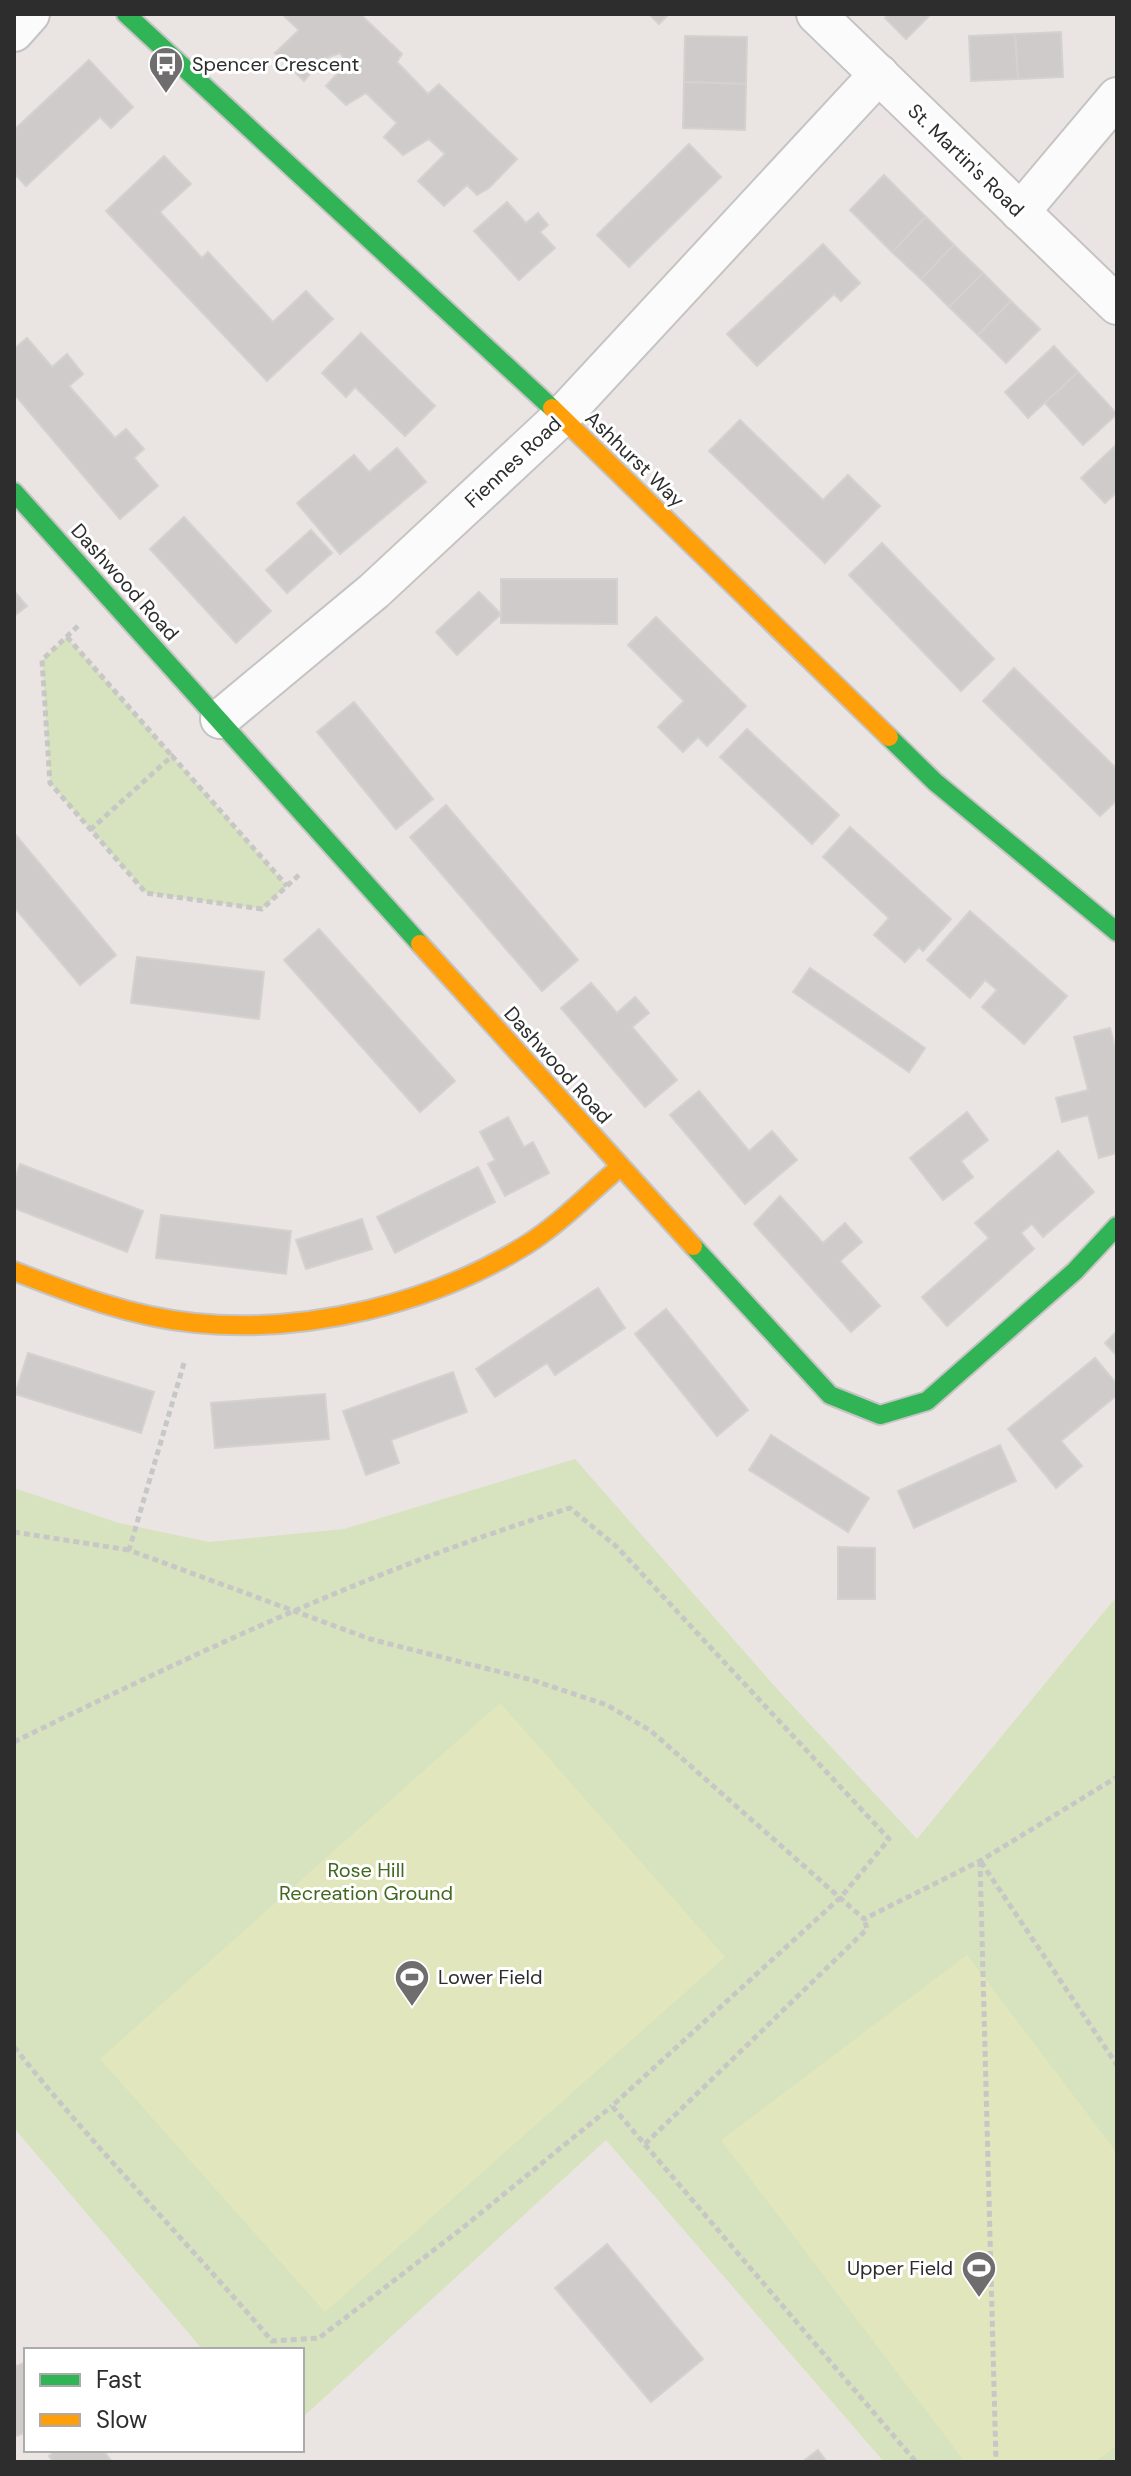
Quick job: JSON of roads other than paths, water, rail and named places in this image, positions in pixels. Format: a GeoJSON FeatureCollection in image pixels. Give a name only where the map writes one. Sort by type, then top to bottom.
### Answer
{"type":"FeatureCollection","features":[{"type":"Feature","properties":{"kind":"street"},"geometry":{"type":"LineString","coordinates":[[14,32],[30,14]]}},
{"type":"Feature","properties":{"kind":"street","name":"Ashhurst Way"},"geometry":{"type":"LineString","coordinates":[[126,14],[319,189],[561,417],[935,782],[1117,932]]}},
{"type":"Feature","properties":{"kind":"street","name":"St. Martin's Road"},"geometry":{"type":"LineString","coordinates":[[816,14],[1117,305]]}},
{"type":"Feature","properties":{"kind":"street","name":"Fiennes Road"},"geometry":{"type":"LineString","coordinates":[[220,719],[374,591],[561,417],[879,74]]}},
{"type":"Feature","properties":{"kind":"street"},"geometry":{"type":"LineString","coordinates":[[1020,212],[1117,97]]}},
{"type":"Feature","properties":{"kind":"street","name":"Dashwood Road"},"geometry":{"type":"LineString","coordinates":[[14,492],[620,1167],[830,1395],[880,1415],[927,1401],[1075,1271],[1117,1226]]}},
{"type":"Feature","properties":{"kind":"street"},"geometry":{"type":"LineString","coordinates":[[14,1271],[96,1303],[195,1323],[306,1322],[426,1296],[528,1244],[620,1167]]}},
{"type":"Feature","properties":{"kind":"place","name":"Spencer Crescent"},"geometry":{"type":"Point","coordinates":[166,95]}},
{"type":"Feature","properties":{"kind":"place","name":"Lower Field"},"geometry":{"type":"Point","coordinates":[412,2008]}},
{"type":"Feature","properties":{"kind":"place","name":"Upper Field"},"geometry":{"type":"Point","coordinates":[979,2299]}},
{"type":"Feature","properties":{"kind":"park label","name":"Rose Hill Recreation Ground"},"geometry":{"type":"Point","coordinates":[366,1882]}}]}
